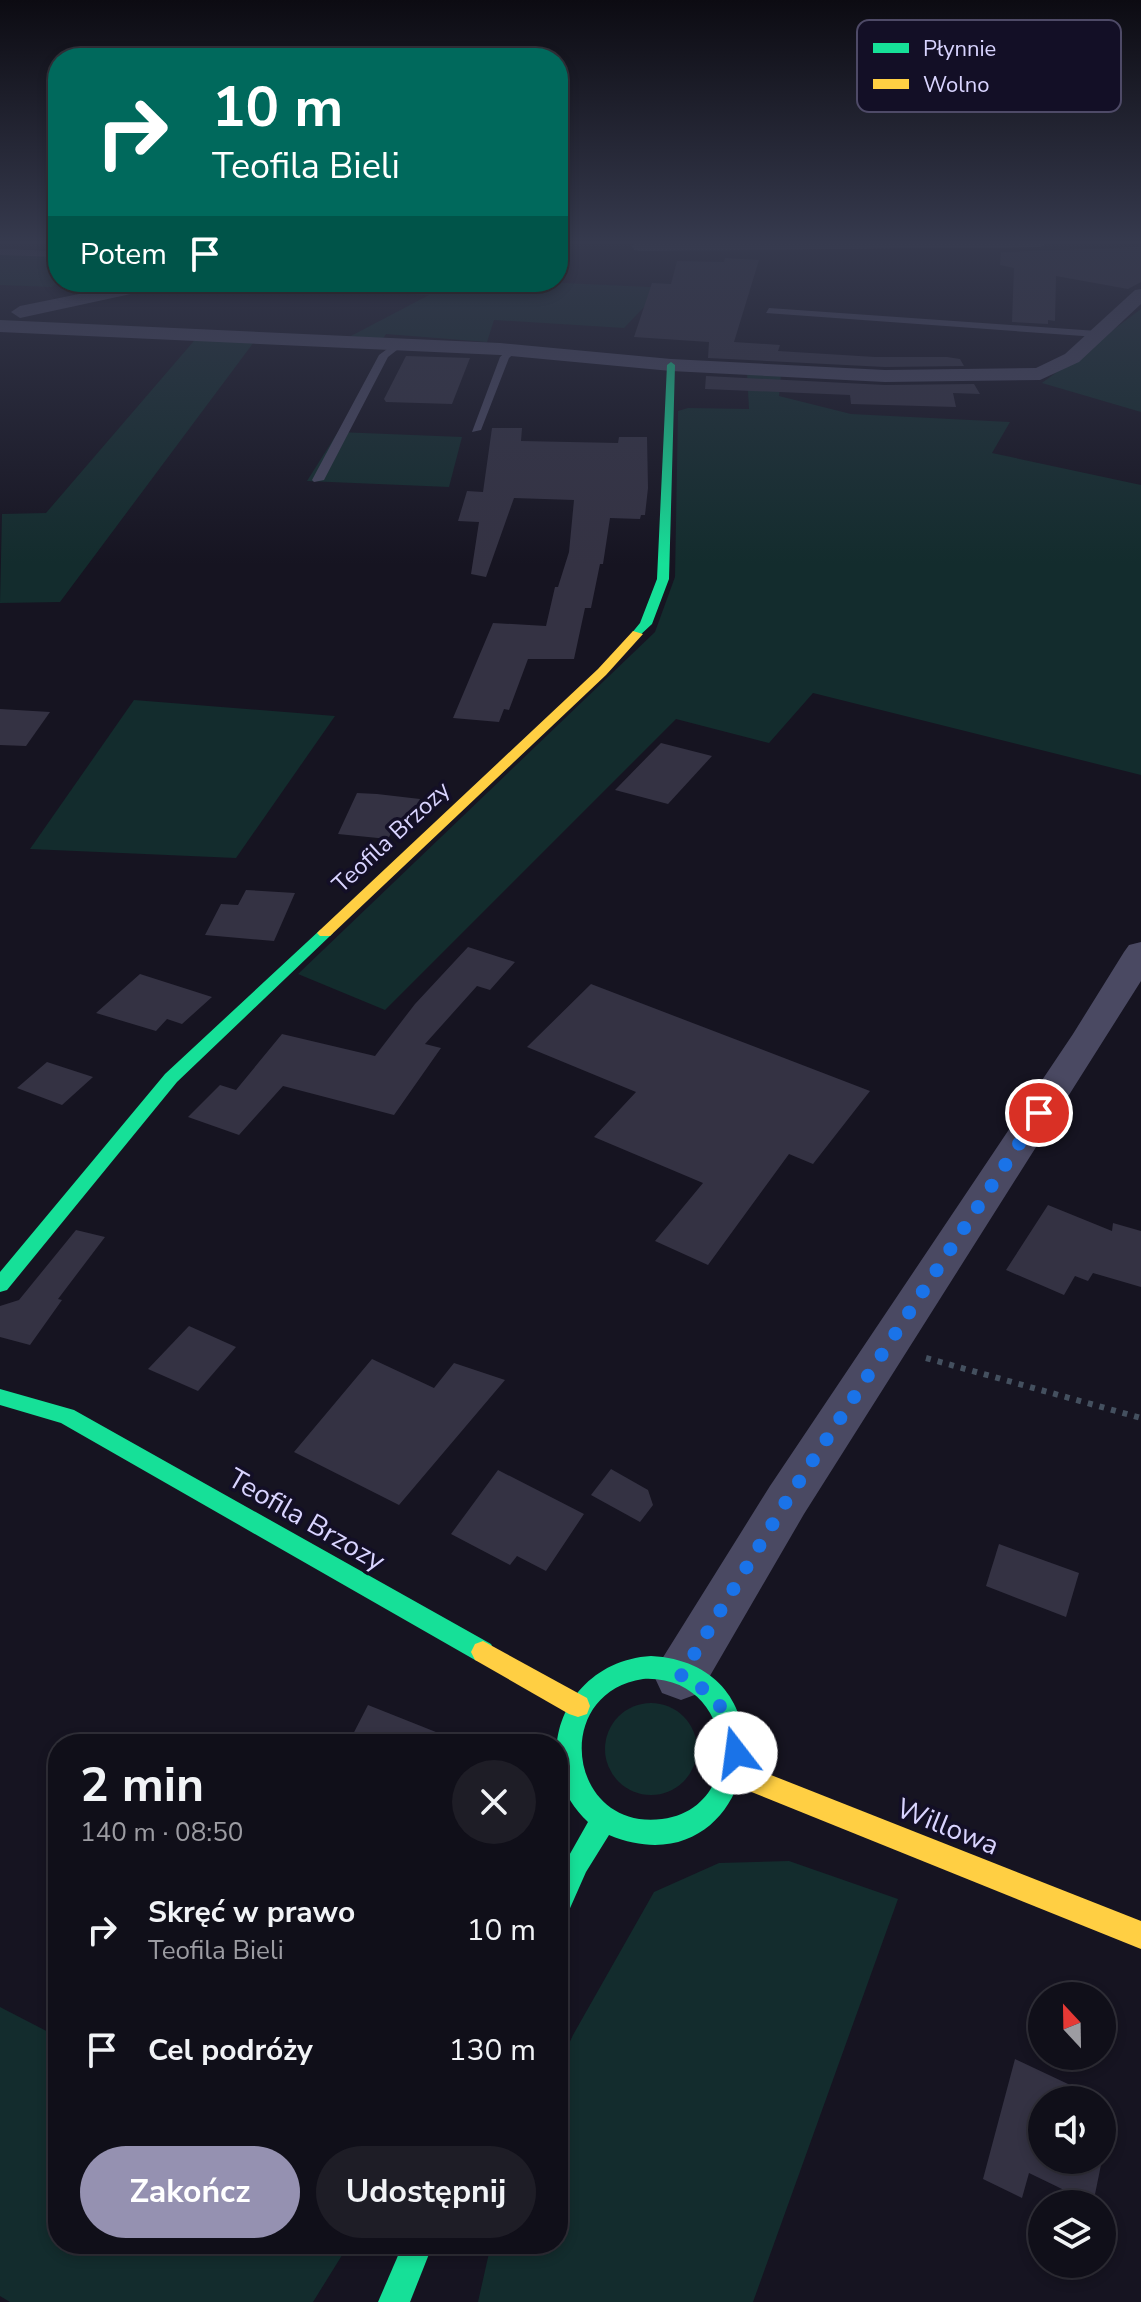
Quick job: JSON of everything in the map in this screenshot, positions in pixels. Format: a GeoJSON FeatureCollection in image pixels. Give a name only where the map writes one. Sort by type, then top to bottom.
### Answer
{"type":"FeatureCollection","features":[{"type":"Feature","properties":{"kind":"street"},"geometry":{"type":"LineString","coordinates":[[504,349],[671,365],[885,376],[1040,374],[1072,358],[1081,349]]}},
{"type":"Feature","properties":{"kind":"street","name":"Teofila Brzozy"},"geometry":{"type":"LineString","coordinates":[[0,1285],[171,1078],[602,672],[646,624],[663,579],[671,365]]}},
{"type":"Feature","properties":{"kind":"street"},"geometry":{"type":"LineString","coordinates":[[681,1676],[886,1347],[1082,1049],[1141,952]]}},
{"type":"Feature","properties":{"kind":"street","name":"Teofila Brzozy"},"geometry":{"type":"LineString","coordinates":[[0,1397],[67,1416],[578,1706]]}},
{"type":"Feature","properties":{"kind":"street"},"geometry":{"type":"LineString","coordinates":[[567,1734],[578,1706],[591,1691],[608,1679],[628,1672],[659,1671],[681,1676],[707,1692],[726,1715],[736,1743],[733,1772],[727,1790],[716,1805],[683,1826],[643,1830],[624,1826],[606,1817],[582,1794],[568,1766]]}},
{"type":"Feature","properties":{"kind":"street","name":"Willowa"},"geometry":{"type":"LineString","coordinates":[[733,1772],[1141,1935]]}},
{"type":"Feature","properties":{"kind":"street"},"geometry":{"type":"LineString","coordinates":[[568,1883],[606,1817]]}},
{"type":"Feature","properties":{"kind":"street"},"geometry":{"type":"LineString","coordinates":[[394,2302],[414,2254]]}},
{"type":"Feature","properties":{"kind":"lane"},"geometry":{"type":"LineString","coordinates":[[318,480],[384,355],[392,349]]}},
{"type":"Feature","properties":{"kind":"lane"},"geometry":{"type":"LineString","coordinates":[[476,430],[505,357],[513,350]]}},
{"type":"Feature","properties":{"kind":"path"},"geometry":{"type":"LineString","coordinates":[[886,1347],[1141,1418]]}},
{"type":"Feature","properties":{"kind":"green space"},"geometry":{"type":"Polygon","coordinates":[[[187,349],[248,349],[60,602],[0,603],[2,514],[46,513],[187,349]]]}},
{"type":"Feature","properties":{"kind":"green space"},"geometry":{"type":"Polygon","coordinates":[[[1087,349],[1141,349],[1141,412],[1042,383],[1087,349]]]}},
{"type":"Feature","properties":{"kind":"green space"},"geometry":{"type":"Polygon","coordinates":[[[747,373],[781,375],[779,396],[851,414],[1010,422],[992,453],[1141,485],[1141,775],[813,693],[769,743],[676,719],[385,1010],[298,974],[655,632],[675,577],[678,411],[688,408],[749,409],[747,373]]]}},
{"type":"Feature","properties":{"kind":"green space"},"geometry":{"type":"Polygon","coordinates":[[[338,432],[462,437],[449,487],[307,481],[338,432]]]}},
{"type":"Feature","properties":{"kind":"green space"},"geometry":{"type":"Polygon","coordinates":[[[134,700],[335,716],[236,858],[30,849],[134,700]]]}},
{"type":"Feature","properties":{"kind":"green space"},"geometry":{"type":"Polygon","coordinates":[[[651,1703],[669,1706],[684,1716],[694,1731],[697,1749],[694,1767],[684,1782],[669,1792],[651,1795],[633,1792],[618,1782],[608,1767],[605,1749],[608,1731],[618,1716],[633,1706],[651,1703]]]}},
{"type":"Feature","properties":{"kind":"green space"},"geometry":{"type":"Polygon","coordinates":[[[789,1861],[898,1899],[753,2302],[478,2302],[489,2254],[568,2254],[568,2046],[654,1892],[719,1863],[789,1861]]]}},
{"type":"Feature","properties":{"kind":"green space"},"geometry":{"type":"Polygon","coordinates":[[[0,2007],[48,2032],[48,2254],[343,2254],[313,2302],[10,2302],[0,2296],[0,2007]]]}},
{"type":"Feature","properties":{"kind":"building"},"geometry":{"type":"Polygon","coordinates":[[[709,349],[779,349],[875,357],[947,357],[960,359],[964,366],[885,367],[708,358],[709,349]]]}},
{"type":"Feature","properties":{"kind":"building"},"geometry":{"type":"Polygon","coordinates":[[[406,356],[470,358],[452,404],[386,402],[384,399],[406,356]]]}},
{"type":"Feature","properties":{"kind":"building"},"geometry":{"type":"Polygon","coordinates":[[[706,376],[885,385],[974,384],[980,394],[953,393],[956,407],[851,404],[850,395],[705,389],[706,376]]]}},
{"type":"Feature","properties":{"kind":"building"},"geometry":{"type":"Polygon","coordinates":[[[492,428],[522,428],[521,441],[618,443],[619,437],[647,437],[645,515],[641,515],[640,519],[610,518],[603,564],[600,564],[591,608],[585,608],[574,659],[528,659],[509,710],[504,709],[499,722],[453,718],[493,623],[546,626],[555,587],[558,587],[569,552],[574,500],[514,498],[486,577],[471,574],[479,522],[458,521],[467,491],[483,492],[492,428]]]}},
{"type":"Feature","properties":{"kind":"building"},"geometry":{"type":"Polygon","coordinates":[[[0,709],[50,712],[26,746],[0,745],[0,709]]]}},
{"type":"Feature","properties":{"kind":"building"},"geometry":{"type":"Polygon","coordinates":[[[661,743],[712,756],[668,804],[615,790],[661,743]]]}},
{"type":"Feature","properties":{"kind":"building"},"geometry":{"type":"Polygon","coordinates":[[[357,793],[420,799],[404,834],[391,833],[388,839],[338,834],[357,793]]]}},
{"type":"Feature","properties":{"kind":"building"},"geometry":{"type":"Polygon","coordinates":[[[246,890],[295,893],[274,941],[205,935],[221,904],[238,905],[246,890]]]}},
{"type":"Feature","properties":{"kind":"building"},"geometry":{"type":"Polygon","coordinates":[[[468,947],[515,962],[490,990],[477,986],[425,1044],[441,1048],[394,1115],[283,1086],[239,1135],[188,1117],[220,1085],[236,1090],[282,1034],[375,1056],[415,1004],[468,947]]]}},
{"type":"Feature","properties":{"kind":"building"},"geometry":{"type":"Polygon","coordinates":[[[140,974],[212,997],[182,1024],[167,1019],[156,1031],[96,1013],[140,974]]]}},
{"type":"Feature","properties":{"kind":"building"},"geometry":{"type":"Polygon","coordinates":[[[591,984],[870,1091],[813,1164],[789,1154],[708,1265],[655,1241],[703,1183],[594,1137],[636,1092],[527,1047],[591,984]]]}},
{"type":"Feature","properties":{"kind":"building"},"geometry":{"type":"Polygon","coordinates":[[[47,1062],[93,1077],[62,1105],[17,1088],[47,1062]]]}},
{"type":"Feature","properties":{"kind":"building"},"geometry":{"type":"Polygon","coordinates":[[[1048,1205],[1112,1231],[1113,1223],[1141,1231],[1141,1287],[1093,1273],[1088,1281],[1075,1276],[1064,1295],[1006,1270],[1048,1205]]]}},
{"type":"Feature","properties":{"kind":"building"},"geometry":{"type":"Polygon","coordinates":[[[76,1230],[105,1237],[58,1299],[62,1300],[30,1345],[0,1337],[0,1306],[19,1300],[76,1230]]]}},
{"type":"Feature","properties":{"kind":"building"},"geometry":{"type":"Polygon","coordinates":[[[189,1326],[236,1347],[198,1391],[148,1369],[189,1326]]]}},
{"type":"Feature","properties":{"kind":"building"},"geometry":{"type":"Polygon","coordinates":[[[372,1359],[434,1388],[454,1363],[505,1380],[399,1505],[294,1452],[372,1359]]]}},
{"type":"Feature","properties":{"kind":"building"},"geometry":{"type":"Polygon","coordinates":[[[611,1469],[648,1490],[653,1505],[640,1522],[591,1495],[611,1469]]]}},
{"type":"Feature","properties":{"kind":"building"},"geometry":{"type":"Polygon","coordinates":[[[498,1470],[584,1514],[546,1571],[517,1556],[510,1565],[451,1534],[498,1470]]]}},
{"type":"Feature","properties":{"kind":"building"},"geometry":{"type":"Polygon","coordinates":[[[999,1544],[1079,1573],[1066,1617],[986,1586],[999,1544]]]}},
{"type":"Feature","properties":{"kind":"building"},"geometry":{"type":"Polygon","coordinates":[[[368,1705],[441,1734],[353,1734],[368,1705]]]}},
{"type":"Feature","properties":{"kind":"building"},"geometry":{"type":"Polygon","coordinates":[[[1015,2059],[1028,2065],[1028,2070],[1038,2070],[1072,2086],[1028,2086],[1029,2174],[1022,2198],[983,2179],[1015,2059]]]}},
{"type":"Feature","properties":{"kind":"building"},"geometry":{"type":"Polygon","coordinates":[[[1031,2174],[1099,2174],[1096,2190],[1064,2190],[1031,2174]]]}},
{"type":"Feature","properties":{"kind":"traffic: fast"},"geometry":{"type":"LineString","coordinates":[[637,634],[646,624],[663,579],[671,365]]}},
{"type":"Feature","properties":{"kind":"traffic: fast"},"geometry":{"type":"LineString","coordinates":[[0,1285],[171,1078],[325,933]]}},
{"type":"Feature","properties":{"kind":"traffic: fast"},"geometry":{"type":"LineString","coordinates":[[0,1397],[67,1416],[483,1652]]}},
{"type":"Feature","properties":{"kind":"traffic: fast"},"geometry":{"type":"LineString","coordinates":[[651,1667],[683,1674],[709,1692],[727,1718],[734,1750],[727,1782],[709,1808],[683,1826],[651,1833],[619,1826],[593,1808],[575,1782],[568,1750],[575,1718],[593,1692],[619,1674],[651,1667]]}},
{"type":"Feature","properties":{"kind":"traffic: fast"},"geometry":{"type":"LineString","coordinates":[[568,1883],[606,1817]]}},
{"type":"Feature","properties":{"kind":"traffic: fast"},"geometry":{"type":"LineString","coordinates":[[394,2302],[414,2254]]}},
{"type":"Feature","properties":{"kind":"traffic: slow"},"geometry":{"type":"LineString","coordinates":[[325,933],[602,672],[637,634]]}},
{"type":"Feature","properties":{"kind":"traffic: slow"},"geometry":{"type":"LineString","coordinates":[[483,1652],[578,1706]]}},
{"type":"Feature","properties":{"kind":"traffic: slow"},"geometry":{"type":"LineString","coordinates":[[733,1772],[1141,1935]]}},
{"type":"Feature","properties":{"kind":"route"},"geometry":{"type":"LineString","coordinates":[[736,1753],[734,1733],[721,1706],[698,1685],[681,1676],[787,1500],[1039,1113]]}}]}
